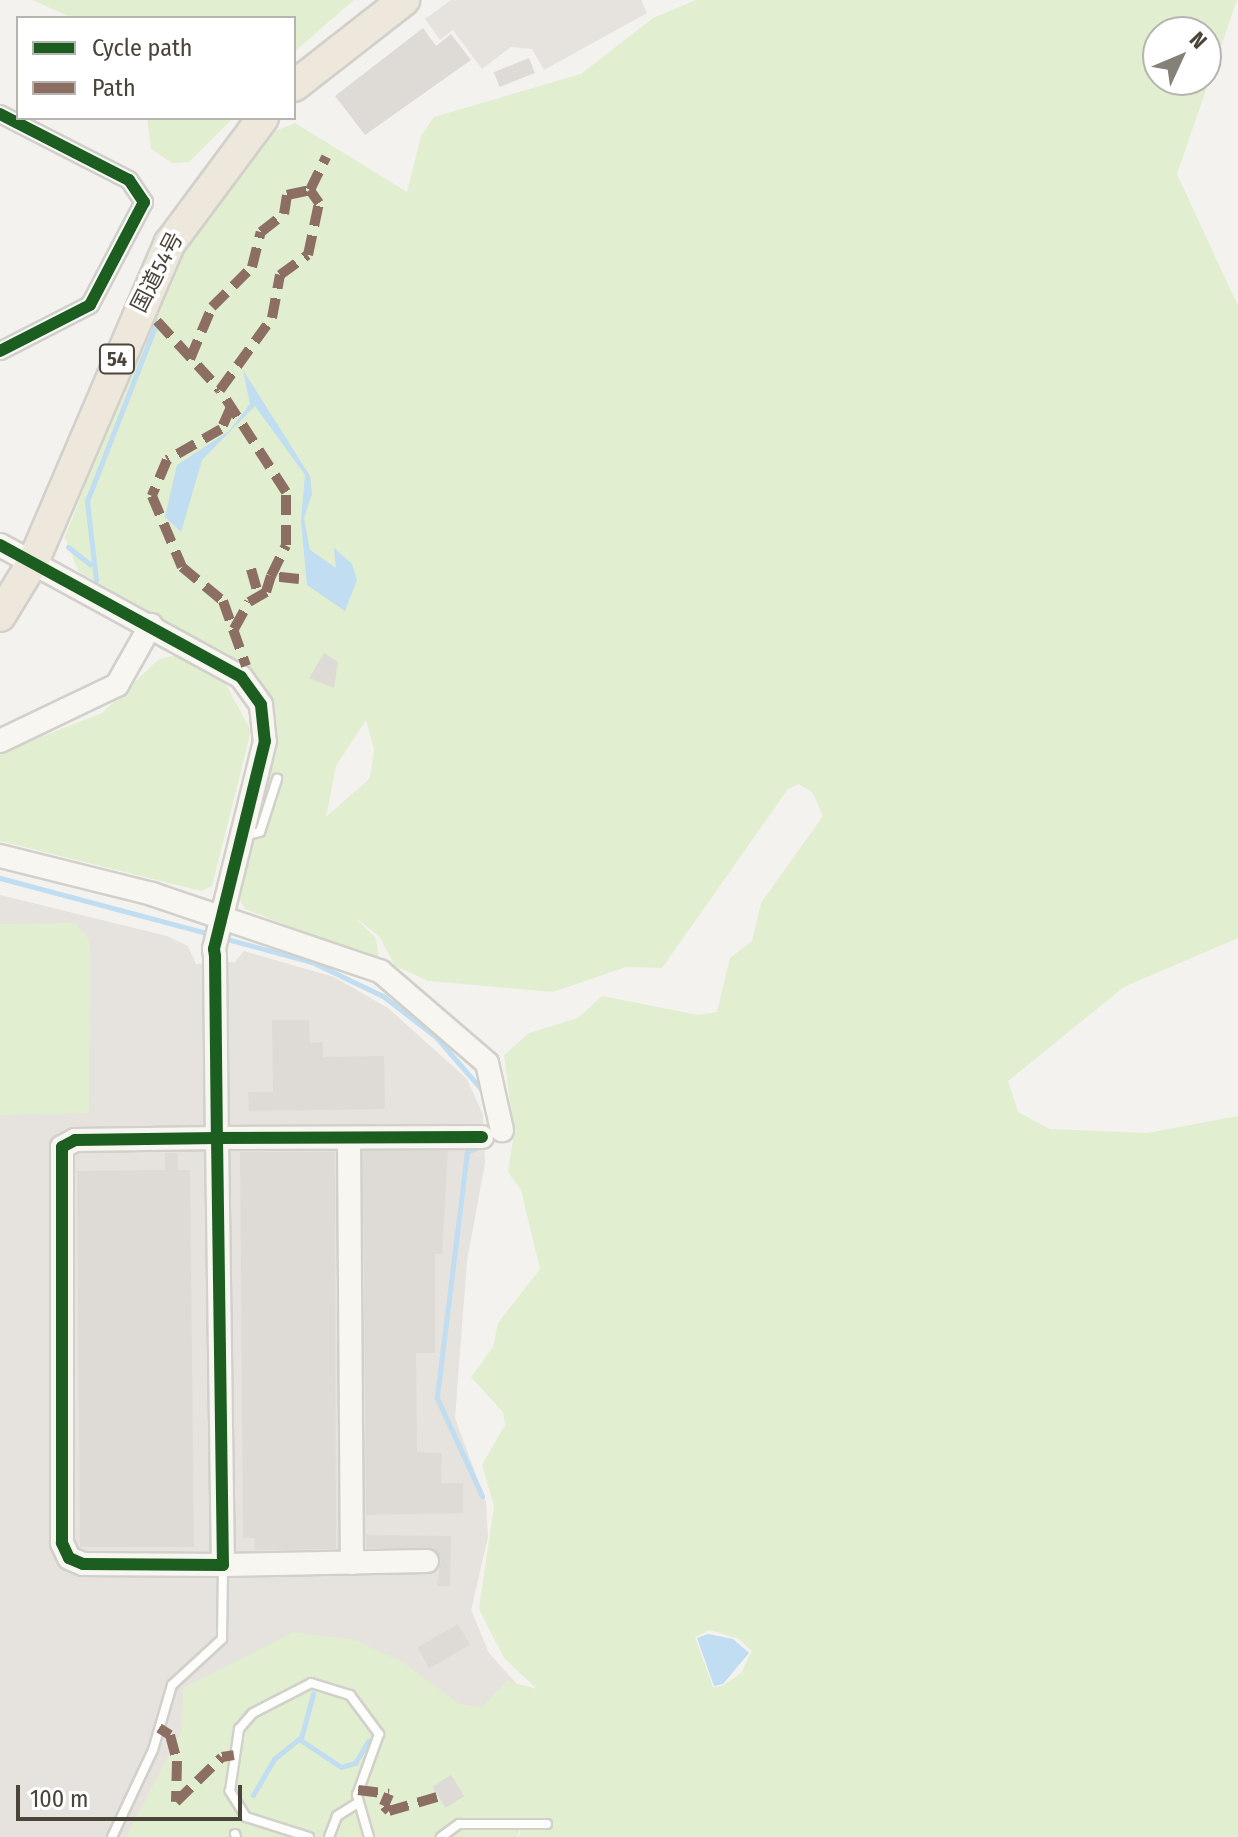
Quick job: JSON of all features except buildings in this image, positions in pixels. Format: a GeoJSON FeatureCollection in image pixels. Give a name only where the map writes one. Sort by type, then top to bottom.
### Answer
{"type":"FeatureCollection","features":[{"type":"Feature","properties":{"kind":"highway"},"geometry":{"type":"LineString","coordinates":[[296,84],[404,0]]}},
{"type":"Feature","properties":{"kind":"highway","name":"国道54号"},"geometry":{"type":"LineString","coordinates":[[0,616],[33,562],[153,276],[212,179],[261,120]]}},
{"type":"Feature","properties":{"kind":"street"},"geometry":{"type":"LineString","coordinates":[[0,114],[129,180],[144,202],[90,305],[0,351]]}},
{"type":"Feature","properties":{"kind":"street"},"geometry":{"type":"LineString","coordinates":[[0,545],[241,677],[261,705],[265,741],[220,916],[217,1138],[223,1565]]}},
{"type":"Feature","properties":{"kind":"street"},"geometry":{"type":"LineString","coordinates":[[0,741],[117,685],[151,625]]}},
{"type":"Feature","properties":{"kind":"street"},"geometry":{"type":"LineString","coordinates":[[0,856],[220,916],[380,971],[487,1063],[492,1133],[349,1138],[75,1140],[60,1150],[62,1543],[83,1564],[427,1561]]}},
{"type":"Feature","properties":{"kind":"street"},"geometry":{"type":"LineString","coordinates":[[349,1138],[352,1563]]}},
{"type":"Feature","properties":{"kind":"lane"},"geometry":{"type":"LineString","coordinates":[[241,836],[260,832],[277,779]]}},
{"type":"Feature","properties":{"kind":"lane"},"geometry":{"type":"LineString","coordinates":[[112,1837],[153,1750],[172,1685],[222,1639],[223,1565]]}},
{"type":"Feature","properties":{"kind":"lane"},"geometry":{"type":"LineString","coordinates":[[309,1837],[290,1825],[253,1820],[232,1801],[239,1729],[253,1713],[311,1683],[350,1695],[379,1734],[358,1803],[369,1837]]}},
{"type":"Feature","properties":{"kind":"lane"},"geometry":{"type":"LineString","coordinates":[[329,1837],[337,1816],[358,1803]]}},
{"type":"Feature","properties":{"kind":"lane"},"geometry":{"type":"LineString","coordinates":[[441,1837],[459,1824],[547,1824]]}},
{"type":"Feature","properties":{"kind":"shaded area"},"geometry":{"type":"Polygon","coordinates":[[[451,0],[641,0],[647,13],[544,70],[532,49],[511,47],[482,69],[453,30],[440,40],[425,19],[451,0]]]}},
{"type":"Feature","properties":{"kind":"shaded area"},"geometry":{"type":"Polygon","coordinates":[[[0,895],[167,936],[188,946],[196,964],[235,962],[244,951],[334,977],[388,1008],[467,1079],[483,1115],[485,1163],[467,1261],[455,1418],[486,1502],[488,1537],[471,1610],[489,1653],[523,1691],[191,1837],[0,1837],[0,895]]]}},
{"type":"Feature","properties":{"kind":"shaded area"},"geometry":{"type":"Polygon","coordinates":[[[0,1123],[40,1123],[40,1265],[0,1265],[0,1123]]]}},
{"type":"Feature","properties":{"kind":"shaded area"},"geometry":{"type":"Polygon","coordinates":[[[34,1573],[153,1575],[157,1605],[402,1604],[405,1576],[418,1574],[436,1590],[454,1590],[456,1620],[395,1655],[354,1638],[295,1629],[181,1686],[33,1672],[34,1573]]]}},
{"type":"Feature","properties":{"kind":"green space"},"geometry":{"type":"Polygon","coordinates":[[[32,0],[354,0],[296,50],[296,16],[68,16],[32,0]]]}},
{"type":"Feature","properties":{"kind":"green space"},"geometry":{"type":"Polygon","coordinates":[[[696,0],[1237,0],[1222,44],[1222,16],[1142,16],[1142,96],[1204,96],[1177,174],[1238,306],[1238,938],[1124,987],[1008,1081],[1018,1112],[1050,1129],[1147,1133],[1238,1116],[1238,1837],[519,1837],[521,1827],[517,1837],[126,1837],[182,1730],[183,1688],[293,1632],[355,1640],[404,1663],[459,1704],[482,1707],[507,1681],[537,1689],[504,1658],[479,1609],[494,1506],[482,1465],[505,1425],[503,1412],[471,1377],[493,1347],[498,1323],[540,1269],[521,1190],[508,1172],[514,1134],[504,1055],[529,1033],[578,1018],[602,996],[698,1015],[717,1012],[730,958],[752,941],[761,903],[823,816],[813,793],[799,784],[788,789],[662,968],[626,967],[553,992],[429,981],[395,966],[379,936],[354,917],[376,938],[379,961],[245,909],[238,896],[270,761],[232,660],[78,571],[65,537],[165,282],[263,136],[295,123],[407,192],[421,136],[434,117],[581,74],[653,18],[696,0]],[[366,720],[336,766],[326,817],[370,778],[374,749],[366,720]],[[710,1630],[695,1637],[713,1687],[722,1686],[741,1673],[752,1651],[739,1639],[710,1630]]]}},
{"type":"Feature","properties":{"kind":"green space"},"geometry":{"type":"Polygon","coordinates":[[[147,120],[231,120],[189,162],[172,163],[151,149],[147,120]]]}},
{"type":"Feature","properties":{"kind":"green space"},"geometry":{"type":"Polygon","coordinates":[[[177,655],[225,682],[251,731],[212,886],[201,891],[0,841],[0,753],[102,713],[159,659],[177,655]]]}},
{"type":"Feature","properties":{"kind":"green space"},"geometry":{"type":"Polygon","coordinates":[[[75,923],[90,940],[89,1113],[0,1115],[0,924],[75,923]]]}},
{"type":"Feature","properties":{"kind":"water"},"geometry":{"type":"Polygon","coordinates":[[[243,370],[310,476],[312,494],[304,518],[310,550],[336,568],[334,548],[352,564],[357,580],[345,611],[307,585],[301,521],[305,475],[255,406],[202,460],[181,532],[165,517],[177,465],[229,431],[250,404],[243,370]]]}},
{"type":"Feature","properties":{"kind":"water"},"geometry":{"type":"Polygon","coordinates":[[[708,1634],[733,1639],[749,1653],[723,1684],[714,1686],[697,1638],[708,1634]]]}},
{"type":"Feature","properties":{"kind":"waterway"},"geometry":{"type":"LineString","coordinates":[[96,580],[87,501],[157,321]]}},
{"type":"Feature","properties":{"kind":"waterway"},"geometry":{"type":"LineString","coordinates":[[68,547],[90,564]]}},
{"type":"Feature","properties":{"kind":"waterway"},"geometry":{"type":"LineString","coordinates":[[0,878],[210,934]]}},
{"type":"Feature","properties":{"kind":"waterway"},"geometry":{"type":"LineString","coordinates":[[223,938],[312,962],[383,996],[436,1037],[483,1091]]}},
{"type":"Feature","properties":{"kind":"waterway"},"geometry":{"type":"LineString","coordinates":[[476,1148],[467,1152],[437,1398],[482,1496]]}},
{"type":"Feature","properties":{"kind":"waterway"},"geometry":{"type":"LineString","coordinates":[[301,1738],[313,1694]]}},
{"type":"Feature","properties":{"kind":"waterway"},"geometry":{"type":"LineString","coordinates":[[253,1795],[274,1759],[299,1739],[341,1767],[355,1763],[368,1741]]}},
{"type":"Feature","properties":{"kind":"marked path"},"geometry":{"type":"LineString","coordinates":[[299,579],[271,576],[286,545],[286,492],[220,390],[272,318],[280,275],[308,255],[319,203],[310,190],[326,157]]}},
{"type":"Feature","properties":{"kind":"marked path"},"geometry":{"type":"LineString","coordinates":[[190,359],[212,307],[252,267],[261,232],[284,214],[287,195],[310,190]]}},
{"type":"Feature","properties":{"kind":"marked path"},"geometry":{"type":"LineString","coordinates":[[157,321],[220,390]]}},
{"type":"Feature","properties":{"kind":"marked path"},"geometry":{"type":"LineString","coordinates":[[231,407],[221,429],[167,460],[152,496],[182,567],[223,601],[246,666]]}},
{"type":"Feature","properties":{"kind":"marked path"},"geometry":{"type":"LineString","coordinates":[[251,569],[258,593]]}},
{"type":"Feature","properties":{"kind":"marked path"},"geometry":{"type":"LineString","coordinates":[[234,629],[249,602],[266,592],[271,576]]}},
{"type":"Feature","properties":{"kind":"marked path"},"geometry":{"type":"LineString","coordinates":[[159,1728],[170,1735],[177,1761],[176,1802],[222,1757],[234,1755]]}},
{"type":"Feature","properties":{"kind":"marked path"},"geometry":{"type":"LineString","coordinates":[[358,1790],[389,1794],[384,1806],[389,1811],[437,1797]]}},
{"type":"Feature","properties":{"kind":"cycle path"},"geometry":{"type":"LineString","coordinates":[[0,114],[129,180],[144,202],[90,305],[0,351]]}},
{"type":"Feature","properties":{"kind":"cycle path"},"geometry":{"type":"LineString","coordinates":[[0,545],[241,677],[261,705],[265,741],[214,949],[215,956],[217,1138],[223,1565],[83,1564],[69,1558],[62,1543],[62,1147],[75,1140],[217,1138],[482,1137]]}}]}
